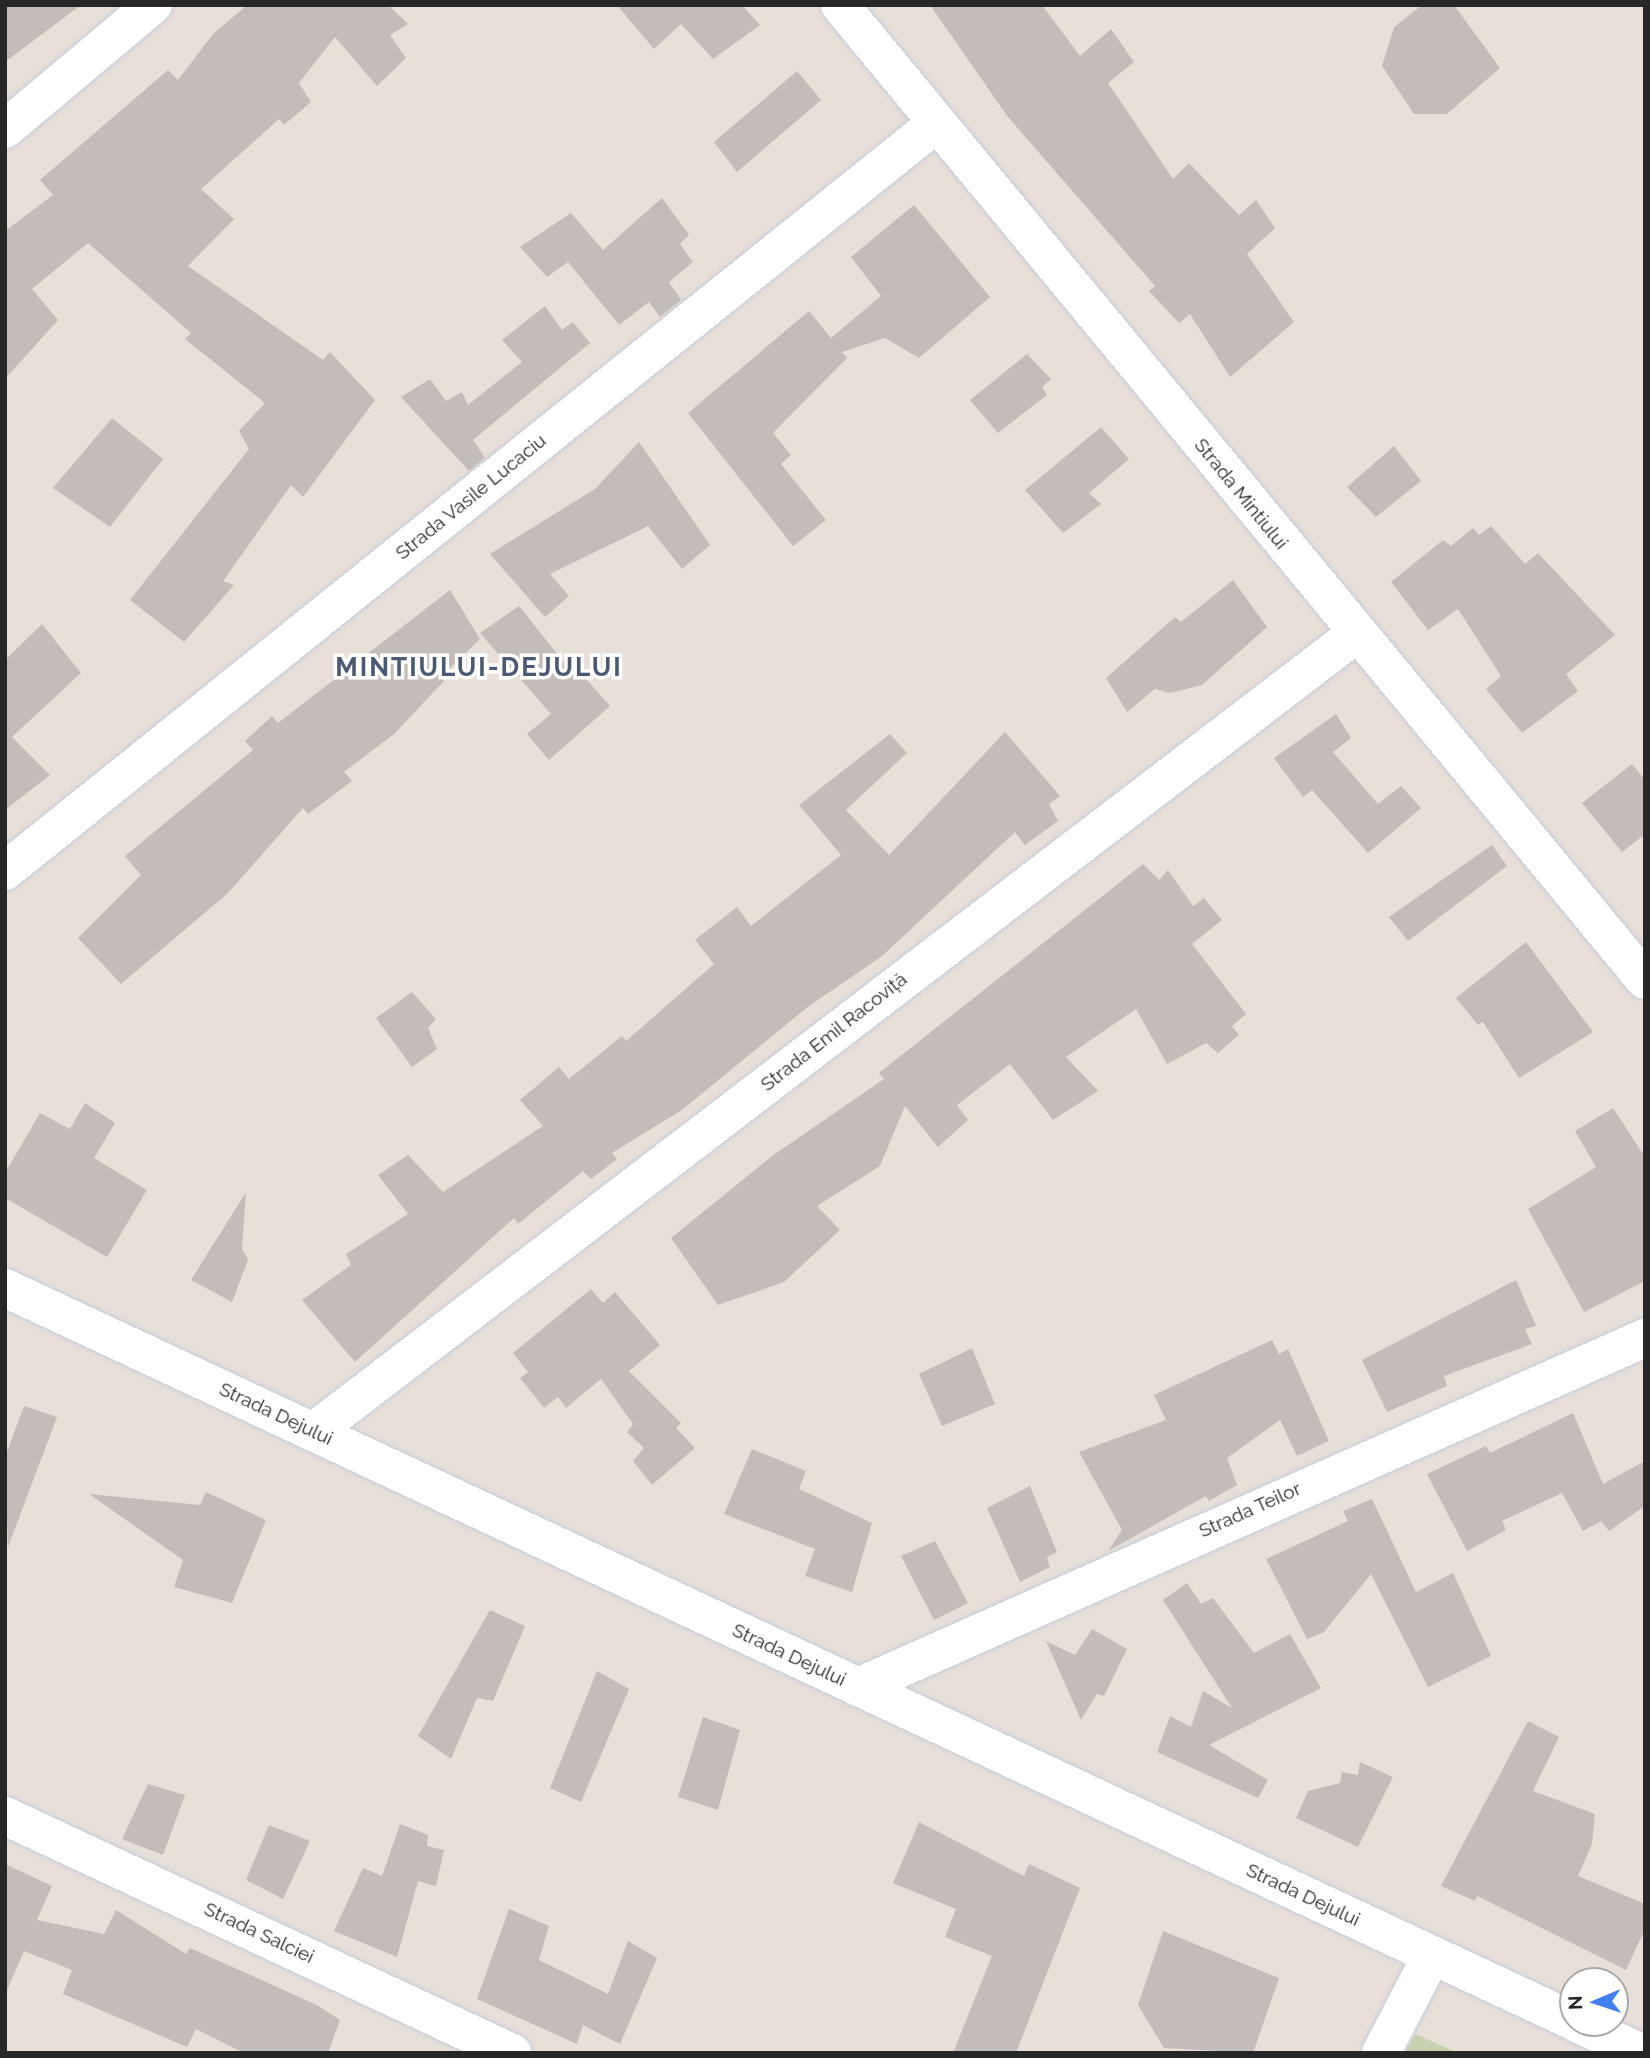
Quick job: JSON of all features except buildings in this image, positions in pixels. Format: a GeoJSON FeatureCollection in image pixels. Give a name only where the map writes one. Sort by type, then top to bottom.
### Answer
{"type":"FeatureCollection","features":[{"type":"Feature","properties":{"kind":"street"},"geometry":{"type":"LineString","coordinates":[[5,129],[153,5]]}},
{"type":"Feature","properties":{"kind":"street","name":"Strada Mintiului"},"geometry":{"type":"LineString","coordinates":[[840,5],[1356,634],[1645,980]]}},
{"type":"Feature","properties":{"kind":"street","name":"Strada Vasile Lucaciu"},"geometry":{"type":"LineString","coordinates":[[5,871],[937,123]]}},
{"type":"Feature","properties":{"kind":"street","name":"Strada Emil Racoviță"},"geometry":{"type":"LineString","coordinates":[[313,1432],[1356,634]]}},
{"type":"Feature","properties":{"kind":"street","name":"Strada Dejului"},"geometry":{"type":"LineString","coordinates":[[5,1288],[1559,2015]]}},
{"type":"Feature","properties":{"kind":"street","name":"Strada Teilor"},"geometry":{"type":"LineString","coordinates":[[858,1686],[1645,1338]]}},
{"type":"Feature","properties":{"kind":"street","name":"Strada Salciei"},"geometry":{"type":"LineString","coordinates":[[5,1816],[512,2053]]}},
{"type":"Feature","properties":{"kind":"street"},"geometry":{"type":"LineString","coordinates":[[1381,2053],[1432,1955]]}},
{"type":"Feature","properties":{"kind":"street","name":"Strada Dejului"},"geometry":{"type":"LineString","coordinates":[[1607,2037],[1641,2053]]}},
{"type":"Feature","properties":{"kind":"green space"},"geometry":{"type":"Polygon","coordinates":[[[1415,2034],[1458,2053],[1405,2053],[1415,2034]]]}},
{"type":"Feature","properties":{"kind":"district","name":"MINTIULUI-DEJULUI"},"geometry":{"type":"Point","coordinates":[479,668]}}]}
